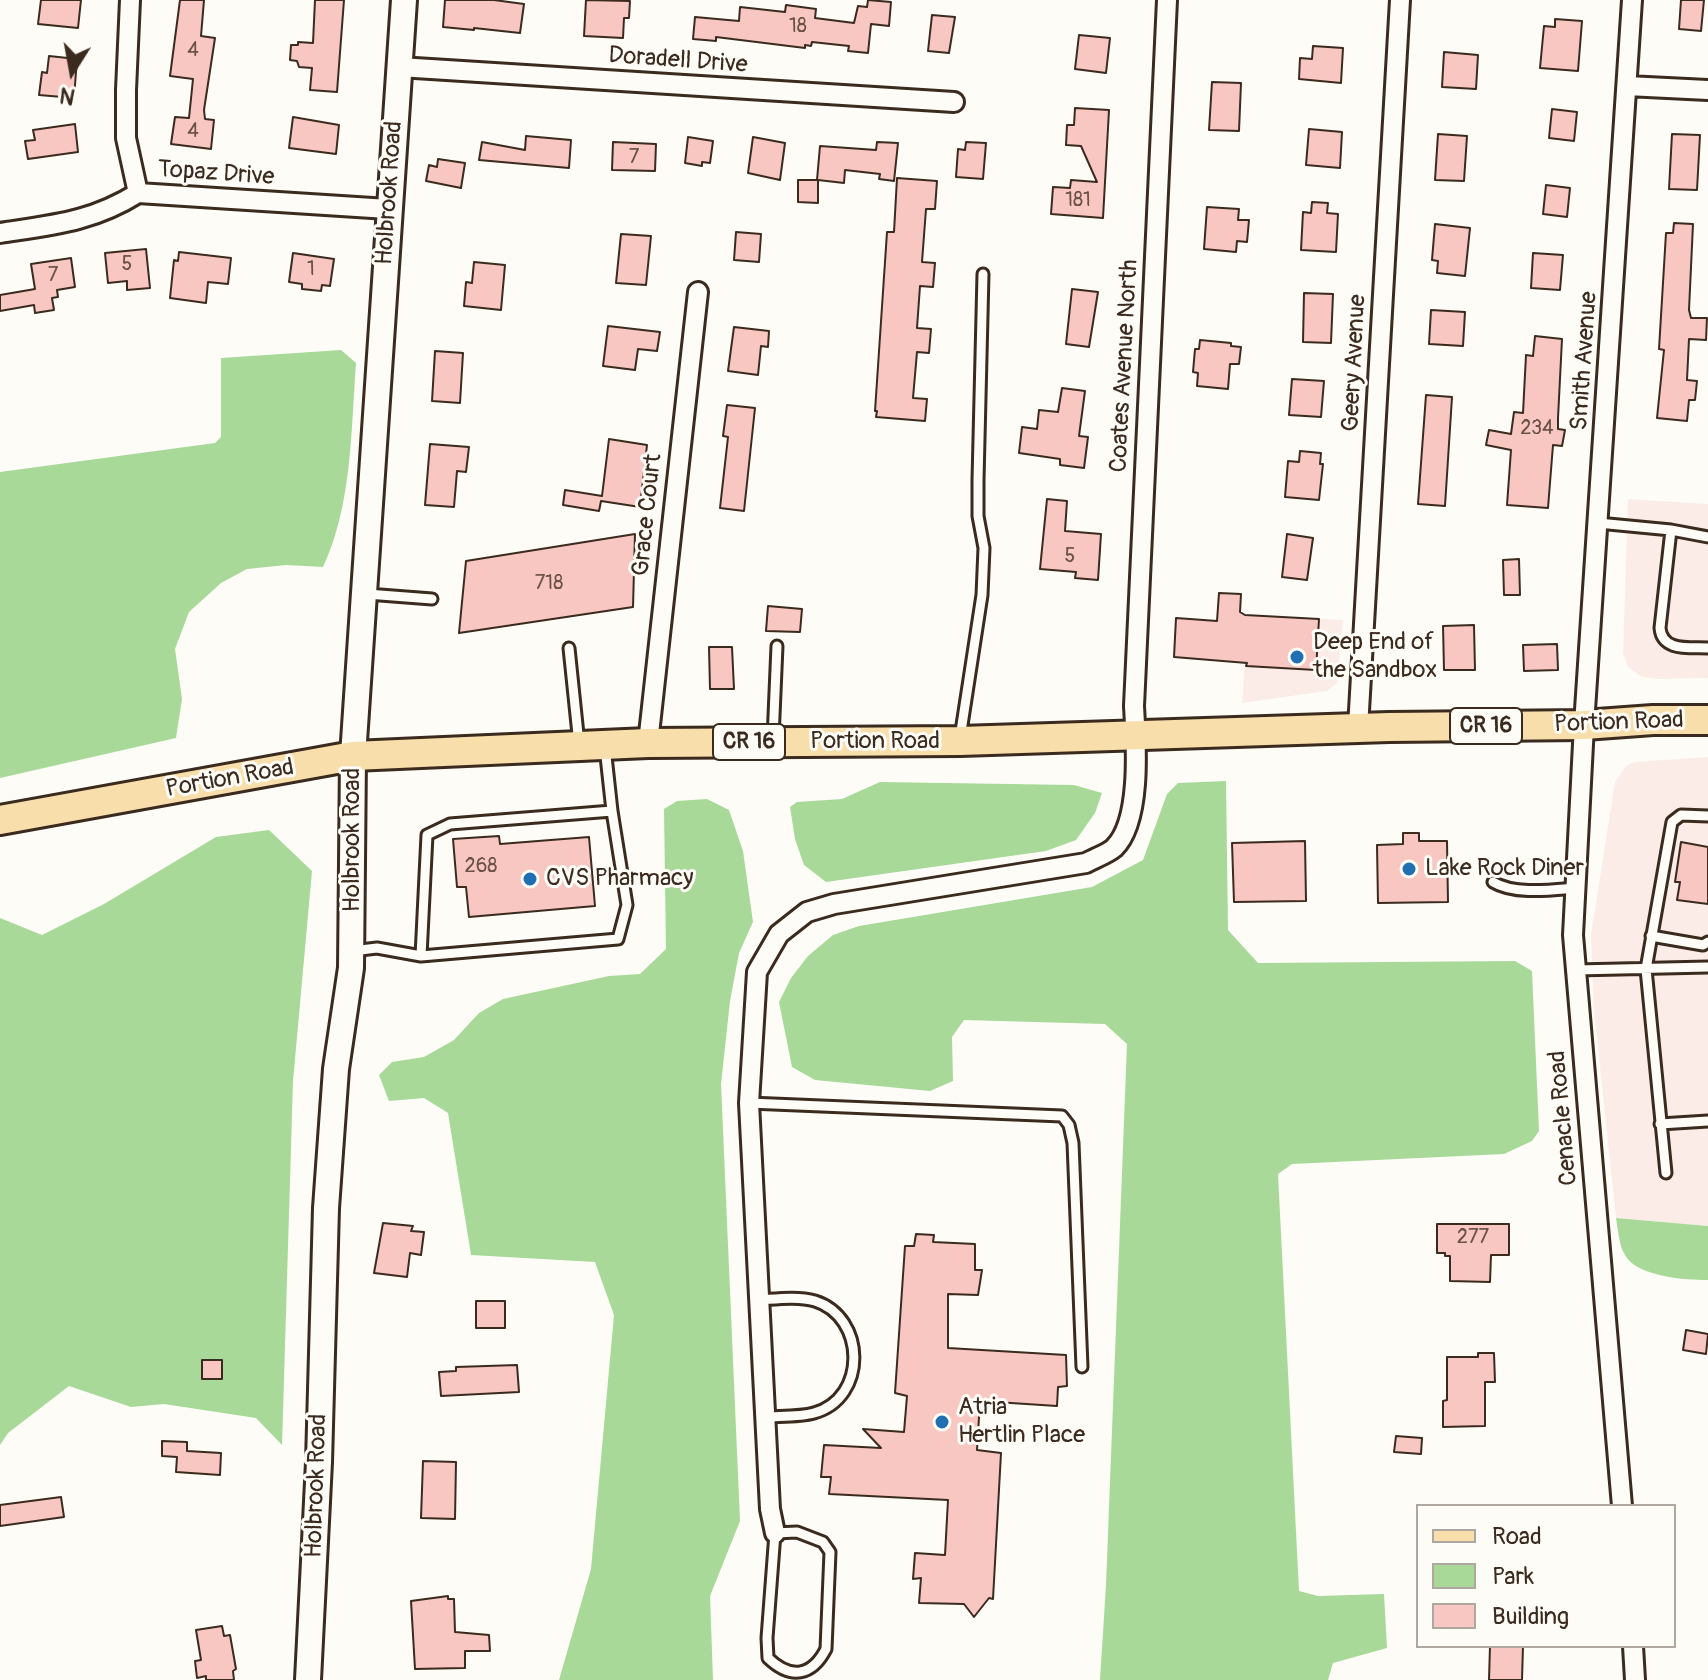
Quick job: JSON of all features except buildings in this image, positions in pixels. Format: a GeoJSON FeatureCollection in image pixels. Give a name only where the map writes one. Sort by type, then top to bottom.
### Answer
{"type":"FeatureCollection","features":[{"type":"Feature","properties":{"kind":"main road","name":"Portion Road"},"geometry":{"type":"LineString","coordinates":[[0,820],[353,756],[648,743],[960,741],[1708,720]]}},
{"type":"Feature","properties":{"kind":"street"},"geometry":{"type":"LineString","coordinates":[[130,0],[126,138],[138,193]]}},
{"type":"Feature","properties":{"kind":"street","name":"Holbrook Road"},"geometry":{"type":"LineString","coordinates":[[308,1680],[319,1462],[326,1208],[336,1069],[352,951],[353,756],[404,0]]}},
{"type":"Feature","properties":{"kind":"street","name":"Coates Avenue North"},"geometry":{"type":"LineString","coordinates":[[1135,735],[1167,0]]}},
{"type":"Feature","properties":{"kind":"street","name":"Geery Avenue"},"geometry":{"type":"LineString","coordinates":[[1358,728],[1400,0]]}},
{"type":"Feature","properties":{"kind":"street","name":"Smith Avenue"},"geometry":{"type":"LineString","coordinates":[[1584,725],[1632,0]]}},
{"type":"Feature","properties":{"kind":"street","name":"Doradell Drive"},"geometry":{"type":"LineString","coordinates":[[399,67],[954,102]]}},
{"type":"Feature","properties":{"kind":"street"},"geometry":{"type":"LineString","coordinates":[[1627,86],[1708,90]]}},
{"type":"Feature","properties":{"kind":"street","name":"Topaz Drive"},"geometry":{"type":"LineString","coordinates":[[0,233],[93,217],[138,193],[388,209]]}},
{"type":"Feature","properties":{"kind":"street","name":"Grace Court"},"geometry":{"type":"LineString","coordinates":[[648,743],[698,292]]}},
{"type":"Feature","properties":{"kind":"street","name":"Cenacle Road"},"geometry":{"type":"LineString","coordinates":[[1584,725],[1573,935],[1622,1504]]}},
{"type":"Feature","properties":{"kind":"street"},"geometry":{"type":"LineString","coordinates":[[775,1533],[770,1509],[749,1103],[757,972],[779,934],[807,912],[834,904],[1086,863],[1113,849],[1127,830],[1135,735]]}},
{"type":"Feature","properties":{"kind":"street"},"geometry":{"type":"LineString","coordinates":[[1633,1648],[1635,1680]]}},
{"type":"Feature","properties":{"kind":"lane"},"geometry":{"type":"LineString","coordinates":[[960,741],[982,595],[984,548],[978,516],[983,274]]}},
{"type":"Feature","properties":{"kind":"lane"},"geometry":{"type":"LineString","coordinates":[[1598,523],[1708,537]]}},
{"type":"Feature","properties":{"kind":"lane"},"geometry":{"type":"LineString","coordinates":[[1671,530],[1661,637],[1678,647],[1708,648]]}},
{"type":"Feature","properties":{"kind":"lane"},"geometry":{"type":"LineString","coordinates":[[364,594],[432,599]]}},
{"type":"Feature","properties":{"kind":"lane"},"geometry":{"type":"LineString","coordinates":[[772,742],[777,646]]}},
{"type":"Feature","properties":{"kind":"lane"},"geometry":{"type":"LineString","coordinates":[[352,951],[377,948],[421,956],[618,939],[627,905],[612,811],[592,745],[569,648]]}},
{"type":"Feature","properties":{"kind":"lane"},"geometry":{"type":"LineString","coordinates":[[421,956],[427,835],[450,824],[612,811]]}},
{"type":"Feature","properties":{"kind":"lane"},"geometry":{"type":"LineString","coordinates":[[1666,1173],[1646,969],[1672,822],[1681,815],[1708,816]]}},
{"type":"Feature","properties":{"kind":"lane"},"geometry":{"type":"LineString","coordinates":[[1493,882],[1501,887],[1548,891],[1575,888]]}},
{"type":"Feature","properties":{"kind":"lane"},"geometry":{"type":"LineString","coordinates":[[1651,936],[1703,945],[1708,942]]}},
{"type":"Feature","properties":{"kind":"lane"},"geometry":{"type":"LineString","coordinates":[[1576,970],[1708,967]]}},
{"type":"Feature","properties":{"kind":"lane"},"geometry":{"type":"LineString","coordinates":[[749,1103],[1062,1116],[1069,1125],[1073,1143],[1082,1367]]}},
{"type":"Feature","properties":{"kind":"lane"},"geometry":{"type":"LineString","coordinates":[[1660,1124],[1708,1121]]}},
{"type":"Feature","properties":{"kind":"lane"},"geometry":{"type":"LineString","coordinates":[[759,1300],[814,1301],[837,1313],[849,1329],[855,1348],[854,1368],[845,1390],[831,1405],[814,1413],[765,1417]]}},
{"type":"Feature","properties":{"kind":"lane"},"geometry":{"type":"LineString","coordinates":[[797,1532],[810,1536],[823,1542],[830,1552],[826,1649],[820,1661],[809,1671],[795,1673],[778,1667],[768,1658],[775,1533],[797,1532]]}},
{"type":"Feature","properties":{"kind":"shaded area"},"geometry":{"type":"Polygon","coordinates":[[[1628,499],[1708,504],[1708,678],[1642,677],[1628,667],[1623,653],[1628,499]]]}},
{"type":"Feature","properties":{"kind":"shaded area"},"geometry":{"type":"Polygon","coordinates":[[[1249,615],[1343,620],[1337,683],[1327,691],[1242,703],[1249,615]]]}},
{"type":"Feature","properties":{"kind":"shaded area"},"geometry":{"type":"Polygon","coordinates":[[[1708,757],[1708,1226],[1616,1218],[1594,1010],[1591,935],[1615,782],[1626,766],[1635,762],[1708,757]]]}},
{"type":"Feature","properties":{"kind":"green space"},"geometry":{"type":"Polygon","coordinates":[[[341,350],[356,363],[351,441],[340,519],[323,567],[286,565],[247,569],[221,583],[189,612],[175,649],[182,699],[176,738],[0,778],[0,472],[215,443],[221,437],[221,358],[341,350]]]}},
{"type":"Feature","properties":{"kind":"green space"},"geometry":{"type":"Polygon","coordinates":[[[1226,781],[1228,930],[1258,963],[1515,961],[1532,971],[1539,1131],[1532,1141],[1504,1154],[1292,1164],[1278,1174],[1299,1591],[1318,1596],[1384,1594],[1387,1648],[1333,1663],[1328,1680],[1100,1680],[1127,1044],[1105,1024],[964,1020],[952,1037],[953,1081],[930,1091],[815,1080],[792,1067],[779,1002],[791,978],[808,956],[833,935],[859,926],[1092,887],[1143,860],[1167,794],[1178,783],[1226,781]]]}},
{"type":"Feature","properties":{"kind":"green space"},"geometry":{"type":"Polygon","coordinates":[[[880,782],[1074,785],[1102,793],[1095,813],[1076,840],[1046,851],[826,882],[804,865],[795,839],[790,807],[797,802],[842,799],[880,782]]]}},
{"type":"Feature","properties":{"kind":"green space"},"geometry":{"type":"Polygon","coordinates":[[[707,799],[729,810],[743,851],[753,922],[739,953],[721,1084],[740,1521],[710,1596],[713,1680],[559,1680],[591,1569],[614,1315],[595,1262],[471,1255],[448,1113],[424,1098],[389,1101],[379,1075],[392,1062],[424,1057],[454,1040],[479,1013],[503,999],[609,976],[640,974],[666,949],[664,809],[677,801],[707,799]]]}},
{"type":"Feature","properties":{"kind":"green space"},"geometry":{"type":"Polygon","coordinates":[[[269,830],[312,871],[293,1081],[282,1445],[256,1418],[164,1404],[131,1407],[69,1386],[8,1433],[0,1445],[0,918],[42,935],[104,904],[216,837],[269,830]]]}},
{"type":"Feature","properties":{"kind":"green space"},"geometry":{"type":"Polygon","coordinates":[[[1616,1218],[1708,1226],[1708,1280],[1663,1276],[1631,1262],[1621,1247],[1616,1218]]]}},
{"type":"Feature","properties":{"kind":"place","name":"Deep End of the Sandbox"},"geometry":{"type":"Point","coordinates":[1297,657]}},
{"type":"Feature","properties":{"kind":"place","name":"Lake Rock Diner"},"geometry":{"type":"Point","coordinates":[1409,869]}},
{"type":"Feature","properties":{"kind":"place","name":"CVS Pharmacy"},"geometry":{"type":"Point","coordinates":[530,879]}},
{"type":"Feature","properties":{"kind":"place","name":"Atria Hertlin Place"},"geometry":{"type":"Point","coordinates":[942,1422]}}]}
